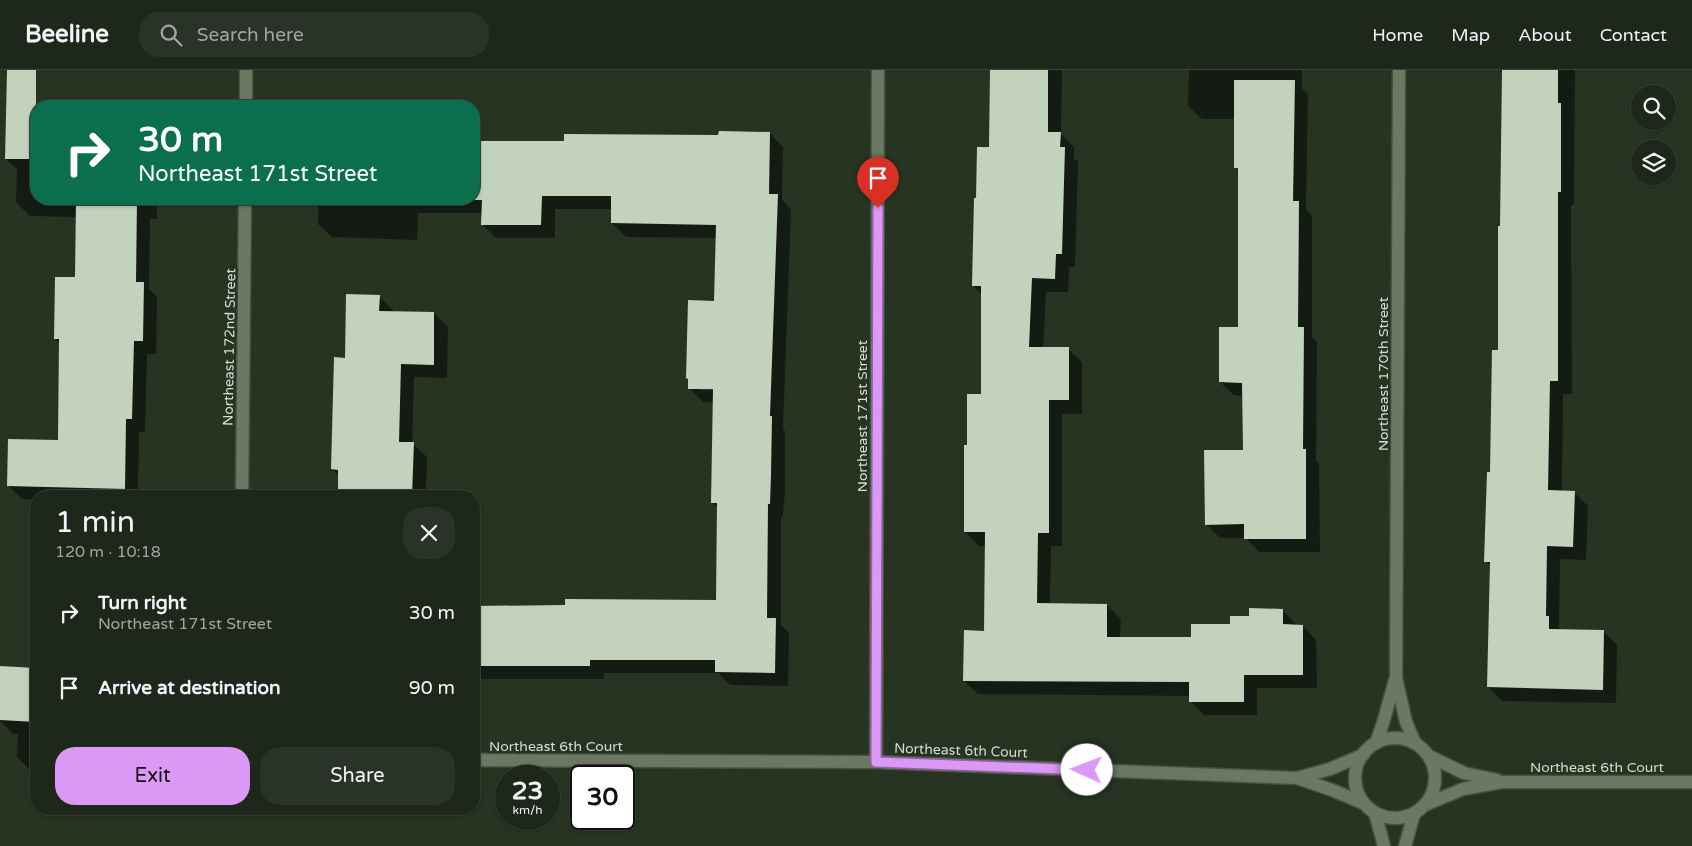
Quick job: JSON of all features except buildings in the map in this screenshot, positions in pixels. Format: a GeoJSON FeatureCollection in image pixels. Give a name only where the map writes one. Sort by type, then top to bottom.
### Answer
{"type":"FeatureCollection","features":[{"type":"Feature","properties":{"kind":"street"},"geometry":{"type":"LineString","coordinates":[[246,70],[246,100]]}},
{"type":"Feature","properties":{"kind":"street","name":"Northeast 171st Street"},"geometry":{"type":"LineString","coordinates":[[876,762],[878,70]]}},
{"type":"Feature","properties":{"kind":"street","name":"Northeast 170th Street"},"geometry":{"type":"LineString","coordinates":[[1399,70],[1396,678],[1406,722],[1415,744]]}},
{"type":"Feature","properties":{"kind":"street","name":"Northeast 172nd Street"},"geometry":{"type":"LineString","coordinates":[[242,490],[245,205]]}},
{"type":"Feature","properties":{"kind":"street","name":"Northeast 170th Street"},"geometry":{"type":"LineString","coordinates":[[1376,743],[1396,678]]}},
{"type":"Feature","properties":{"kind":"street"},"geometry":{"type":"LineString","coordinates":[[1396,738],[1409,740],[1415,744],[1429,756],[1435,769],[1436,782],[1433,794],[1427,804],[1407,817],[1395,819],[1375,813],[1363,803],[1355,780],[1356,767],[1362,755],[1376,743],[1396,738]]}},
{"type":"Feature","properties":{"kind":"street","name":"Northeast 6th Court"},"geometry":{"type":"LineString","coordinates":[[1297,778],[1330,769],[1362,755]]}},
{"type":"Feature","properties":{"kind":"street","name":"Northeast 6th Court"},"geometry":{"type":"LineString","coordinates":[[1429,756],[1464,773],[1502,782]]}},
{"type":"Feature","properties":{"kind":"street","name":"Northeast 6th Court"},"geometry":{"type":"LineString","coordinates":[[480,760],[876,762],[1297,778],[1363,803]]}},
{"type":"Feature","properties":{"kind":"street","name":"Northeast 6th Court"},"geometry":{"type":"LineString","coordinates":[[1427,804],[1463,789],[1502,782],[1692,782]]}},
{"type":"Feature","properties":{"kind":"street"},"geometry":{"type":"LineString","coordinates":[[1375,813],[1384,846]]}},
{"type":"Feature","properties":{"kind":"street"},"geometry":{"type":"LineString","coordinates":[[1405,846],[1414,814]]}},
{"type":"Feature","properties":{"kind":"route"},"geometry":{"type":"LineString","coordinates":[[878,208],[876,762],[1087,770]]}}]}
